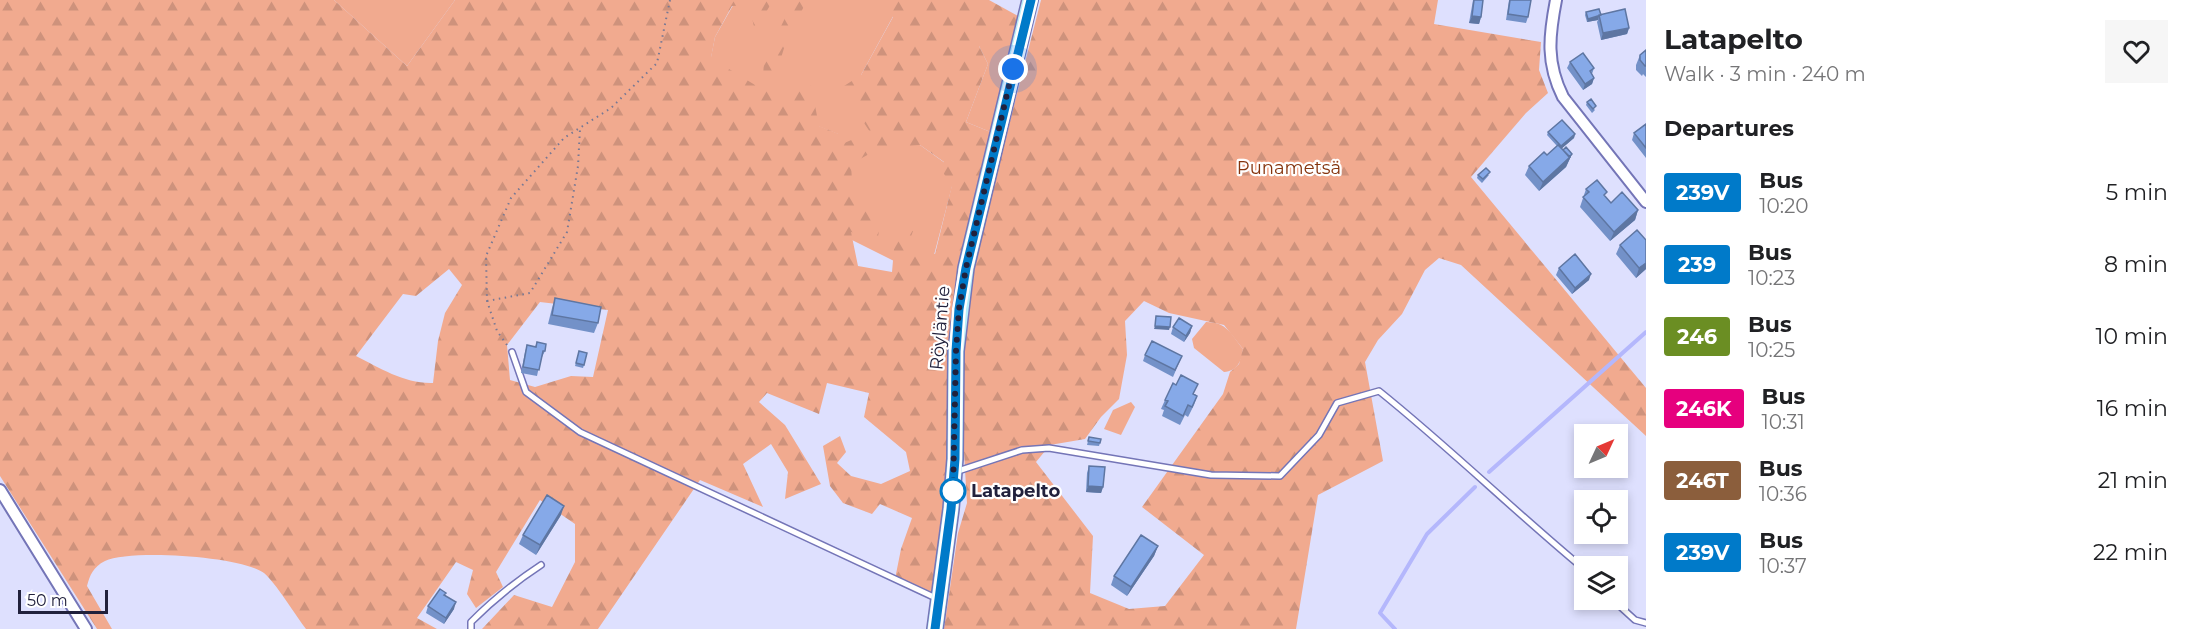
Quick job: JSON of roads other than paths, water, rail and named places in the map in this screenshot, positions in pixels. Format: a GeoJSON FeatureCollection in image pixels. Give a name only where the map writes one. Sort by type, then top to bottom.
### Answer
{"type":"FeatureCollection","features":[{"type":"Feature","properties":{"kind":"street","name":"Röyläntie"},"geometry":{"type":"LineString","coordinates":[[935,629],[954,472],[959,309],[966,268],[1030,0]]}},
{"type":"Feature","properties":{"kind":"street"},"geometry":{"type":"LineString","coordinates":[[1556,0],[1549,52],[1555,81],[1563,97],[1646,202]]}},
{"type":"Feature","properties":{"kind":"street"},"geometry":{"type":"LineString","coordinates":[[0,490],[86,629]]}},
{"type":"Feature","properties":{"kind":"lane"},"geometry":{"type":"LineString","coordinates":[[512,352],[526,392],[580,432],[939,600]]}},
{"type":"Feature","properties":{"kind":"lane"},"geometry":{"type":"LineString","coordinates":[[954,472],[1022,450],[1049,448],[1211,475],[1280,476],[1319,435],[1337,403],[1379,391],[1426,429],[1540,533],[1574,561]]}},
{"type":"Feature","properties":{"kind":"lane"},"geometry":{"type":"LineString","coordinates":[[471,629],[471,622],[488,605],[516,581],[541,565]]}},
{"type":"Feature","properties":{"kind":"lane"},"geometry":{"type":"LineString","coordinates":[[1624,610],[1635,620],[1646,623]]}},
{"type":"Feature","properties":{"kind":"waterway"},"geometry":{"type":"LineString","coordinates":[[1489,472],[1646,332]]}},
{"type":"Feature","properties":{"kind":"waterway"},"geometry":{"type":"LineString","coordinates":[[1395,629],[1380,613],[1427,534],[1475,487]]}},
{"type":"Feature","properties":{"kind":"place","name":"Latapelto"},"geometry":{"type":"Point","coordinates":[953,491]}},
{"type":"Feature","properties":{"kind":"park label","name":"Punametsä"},"geometry":{"type":"Point","coordinates":[1289,168]}}]}
